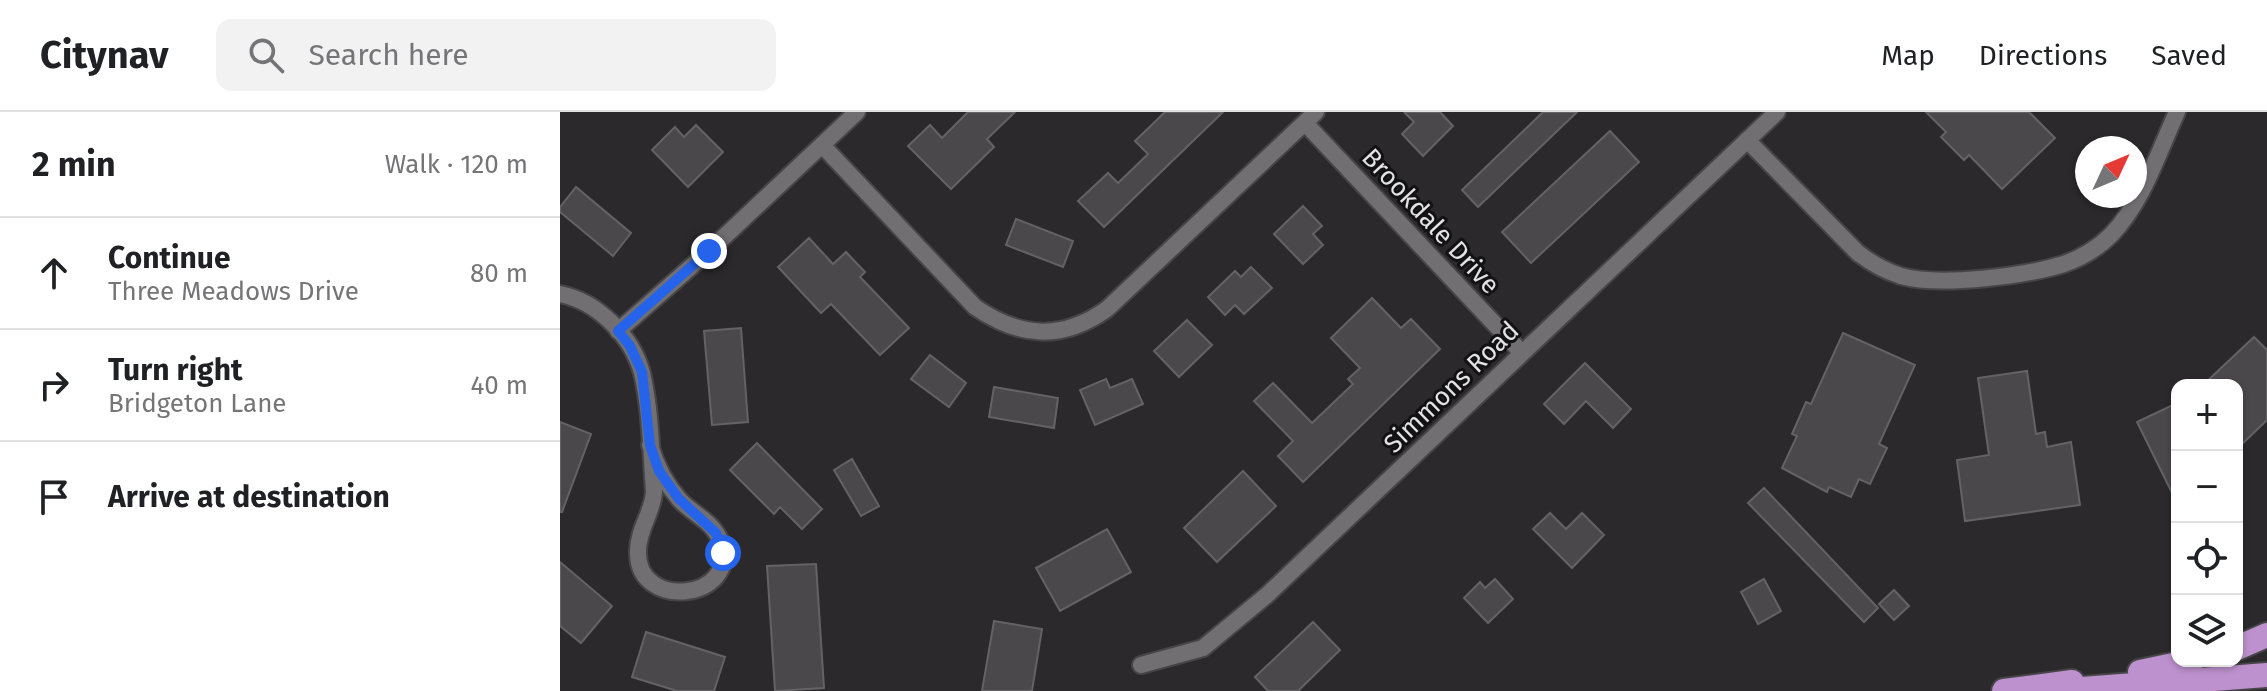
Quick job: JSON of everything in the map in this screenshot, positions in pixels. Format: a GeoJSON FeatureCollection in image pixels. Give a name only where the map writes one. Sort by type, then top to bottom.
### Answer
{"type":"FeatureCollection","features":[{"type":"Feature","properties":{"kind":"highway"},"geometry":{"type":"LineString","coordinates":[[2243,645],[2267,635]]}},
{"type":"Feature","properties":{"kind":"highway"},"geometry":{"type":"LineString","coordinates":[[2004,691],[2171,665]]}},
{"type":"Feature","properties":{"kind":"highway"},"geometry":{"type":"LineString","coordinates":[[2055,691],[2267,675]]}},
{"type":"Feature","properties":{"kind":"street"},"geometry":{"type":"LineString","coordinates":[[618,331],[857,112]]}},
{"type":"Feature","properties":{"kind":"street","name":"Simmons Road"},"geometry":{"type":"LineString","coordinates":[[1141,665],[1203,648],[1267,595],[1777,112]]}},
{"type":"Feature","properties":{"kind":"street"},"geometry":{"type":"LineString","coordinates":[[1747,140],[1871,263],[1901,276],[1950,280],[2051,267],[2080,258],[2095,249],[2130,211],[2177,112]]}},
{"type":"Feature","properties":{"kind":"street"},"geometry":{"type":"LineString","coordinates":[[822,145],[975,307],[1018,329],[1049,332],[1080,325],[1107,309],[1310,117]]}},
{"type":"Feature","properties":{"kind":"street","name":"Brookdale Drive"},"geometry":{"type":"LineString","coordinates":[[1310,117],[1522,353]]}},
{"type":"Feature","properties":{"kind":"street"},"geometry":{"type":"LineString","coordinates":[[560,294],[592,307],[618,331],[630,346],[642,372],[654,502],[640,540],[640,562],[644,572],[665,591],[677,593],[699,589],[718,573],[722,564],[721,543],[716,533],[670,488],[659,471],[650,445]]}},
{"type":"Feature","properties":{"kind":"building"},"geometry":{"type":"Polygon","coordinates":[[[968,112],[1015,112],[987,139],[994,147],[951,189],[908,146],[930,125],[942,138],[968,112]]]}},
{"type":"Feature","properties":{"kind":"building"},"geometry":{"type":"Polygon","coordinates":[[[1165,112],[1223,112],[1104,227],[1078,201],[1108,173],[1118,183],[1148,154],[1135,141],[1165,112]]]}},
{"type":"Feature","properties":{"kind":"building"},"geometry":{"type":"Polygon","coordinates":[[[1404,112],[1440,112],[1453,126],[1423,156],[1402,134],[1414,122],[1404,112]]]}},
{"type":"Feature","properties":{"kind":"building"},"geometry":{"type":"Polygon","coordinates":[[[1543,112],[1577,112],[1478,207],[1462,190],[1543,112]]]}},
{"type":"Feature","properties":{"kind":"building"},"geometry":{"type":"Polygon","coordinates":[[[1926,112],[2029,112],[2055,138],[2002,189],[1969,155],[1964,160],[1941,137],[1946,132],[1926,112]]]}},
{"type":"Feature","properties":{"kind":"building"},"geometry":{"type":"Polygon","coordinates":[[[696,125],[723,152],[688,187],[652,150],[675,127],[684,137],[696,125]]]}},
{"type":"Feature","properties":{"kind":"building"},"geometry":{"type":"Polygon","coordinates":[[[1610,131],[1639,162],[1531,263],[1502,232],[1610,131]]]}},
{"type":"Feature","properties":{"kind":"building"},"geometry":{"type":"Polygon","coordinates":[[[576,187],[631,233],[613,256],[560,212],[560,207],[576,187]]]}},
{"type":"Feature","properties":{"kind":"building"},"geometry":{"type":"Polygon","coordinates":[[[1303,206],[1322,226],[1313,234],[1323,245],[1303,264],[1274,234],[1303,206]]]}},
{"type":"Feature","properties":{"kind":"building"},"geometry":{"type":"Polygon","coordinates":[[[1016,219],[1073,241],[1063,267],[1006,245],[1016,219]]]}},
{"type":"Feature","properties":{"kind":"building"},"geometry":{"type":"Polygon","coordinates":[[[809,238],[833,264],[846,252],[865,272],[860,277],[909,328],[880,355],[831,304],[821,313],[778,267],[809,238]]]}},
{"type":"Feature","properties":{"kind":"building"},"geometry":{"type":"Polygon","coordinates":[[[1251,267],[1272,288],[1244,314],[1235,305],[1225,315],[1208,297],[1235,271],[1241,277],[1251,267]]]}},
{"type":"Feature","properties":{"kind":"building"},"geometry":{"type":"Polygon","coordinates":[[[1372,298],[1401,328],[1411,319],[1440,349],[1303,482],[1278,456],[1293,441],[1254,401],[1273,383],[1312,423],[1353,384],[1348,379],[1360,368],[1331,338],[1372,298]]]}},
{"type":"Feature","properties":{"kind":"building"},"geometry":{"type":"Polygon","coordinates":[[[1187,320],[1212,345],[1179,377],[1154,351],[1187,320]]]}},
{"type":"Feature","properties":{"kind":"building"},"geometry":{"type":"Polygon","coordinates":[[[741,328],[748,422],[712,425],[704,331],[741,328]]]}},
{"type":"Feature","properties":{"kind":"building"},"geometry":{"type":"Polygon","coordinates":[[[1843,333],[1915,365],[1879,444],[1887,448],[1870,484],[1859,479],[1851,497],[1829,487],[1827,492],[1782,468],[1797,436],[1792,434],[1806,402],[1811,404],[1843,333]]]}},
{"type":"Feature","properties":{"kind":"building"},"geometry":{"type":"Polygon","coordinates":[[[2254,337],[2267,350],[2267,420],[2243,443],[2243,379],[2209,379],[2254,337]]]}},
{"type":"Feature","properties":{"kind":"building"},"geometry":{"type":"Polygon","coordinates":[[[930,355],[966,383],[949,407],[911,379],[930,355]]]}},
{"type":"Feature","properties":{"kind":"building"},"geometry":{"type":"Polygon","coordinates":[[[1585,363],[1631,409],[1613,428],[1586,401],[1564,424],[1544,404],[1585,363]]]}},
{"type":"Feature","properties":{"kind":"building"},"geometry":{"type":"Polygon","coordinates":[[[2027,371],[2036,434],[2045,432],[2047,447],[2071,442],[2080,505],[1965,521],[1957,460],[1989,455],[1978,378],[2027,371]]]}},
{"type":"Feature","properties":{"kind":"building"},"geometry":{"type":"Polygon","coordinates":[[[1106,379],[1110,388],[1132,379],[1143,404],[1095,425],[1080,390],[1106,379]]]}},
{"type":"Feature","properties":{"kind":"building"},"geometry":{"type":"Polygon","coordinates":[[[994,387],[1058,398],[1054,428],[989,417],[994,387]]]}},
{"type":"Feature","properties":{"kind":"building"},"geometry":{"type":"Polygon","coordinates":[[[2171,406],[2171,491],[2137,422],[2171,406]]]}},
{"type":"Feature","properties":{"kind":"building"},"geometry":{"type":"Polygon","coordinates":[[[560,422],[591,434],[562,512],[560,512],[560,422]]]}},
{"type":"Feature","properties":{"kind":"building"},"geometry":{"type":"Polygon","coordinates":[[[757,443],[822,509],[802,529],[780,507],[774,514],[730,470],[757,443]]]}},
{"type":"Feature","properties":{"kind":"building"},"geometry":{"type":"Polygon","coordinates":[[[852,459],[879,506],[861,516],[834,470],[852,459]]]}},
{"type":"Feature","properties":{"kind":"building"},"geometry":{"type":"Polygon","coordinates":[[[1243,471],[1276,506],[1217,562],[1184,528],[1243,471]]]}},
{"type":"Feature","properties":{"kind":"building"},"geometry":{"type":"Polygon","coordinates":[[[1764,488],[1878,608],[1864,622],[1748,503],[1764,488]]]}},
{"type":"Feature","properties":{"kind":"building"},"geometry":{"type":"Polygon","coordinates":[[[1550,513],[1566,529],[1582,513],[1604,535],[1572,568],[1533,529],[1550,513]]]}},
{"type":"Feature","properties":{"kind":"building"},"geometry":{"type":"Polygon","coordinates":[[[1107,529],[1131,572],[1060,611],[1036,568],[1107,529]]]}},
{"type":"Feature","properties":{"kind":"building"},"geometry":{"type":"Polygon","coordinates":[[[560,562],[612,606],[581,643],[560,626],[560,562]]]}},
{"type":"Feature","properties":{"kind":"building"},"geometry":{"type":"Polygon","coordinates":[[[816,564],[824,688],[775,691],[767,566],[816,564]]]}},
{"type":"Feature","properties":{"kind":"building"},"geometry":{"type":"Polygon","coordinates":[[[1495,579],[1513,599],[1488,623],[1464,598],[1480,582],[1485,588],[1495,579]]]}},
{"type":"Feature","properties":{"kind":"building"},"geometry":{"type":"Polygon","coordinates":[[[1764,579],[1781,611],[1758,624],[1741,592],[1764,579]]]}},
{"type":"Feature","properties":{"kind":"building"},"geometry":{"type":"Polygon","coordinates":[[[1894,590],[1909,606],[1894,620],[1879,604],[1894,590]]]}},
{"type":"Feature","properties":{"kind":"building"},"geometry":{"type":"Polygon","coordinates":[[[994,621],[1042,629],[1032,691],[982,691],[994,621]]]}},
{"type":"Feature","properties":{"kind":"building"},"geometry":{"type":"Polygon","coordinates":[[[1313,622],[1340,650],[1298,691],[1268,691],[1255,677],[1313,622]]]}},
{"type":"Feature","properties":{"kind":"building"},"geometry":{"type":"Polygon","coordinates":[[[646,632],[725,657],[714,691],[677,691],[632,677],[646,632]]]}},
{"type":"Feature","properties":{"kind":"route"},"geometry":{"type":"LineString","coordinates":[[709,251],[618,331],[630,346],[642,372],[650,445],[659,471],[679,499],[716,533],[723,553]]}}]}
